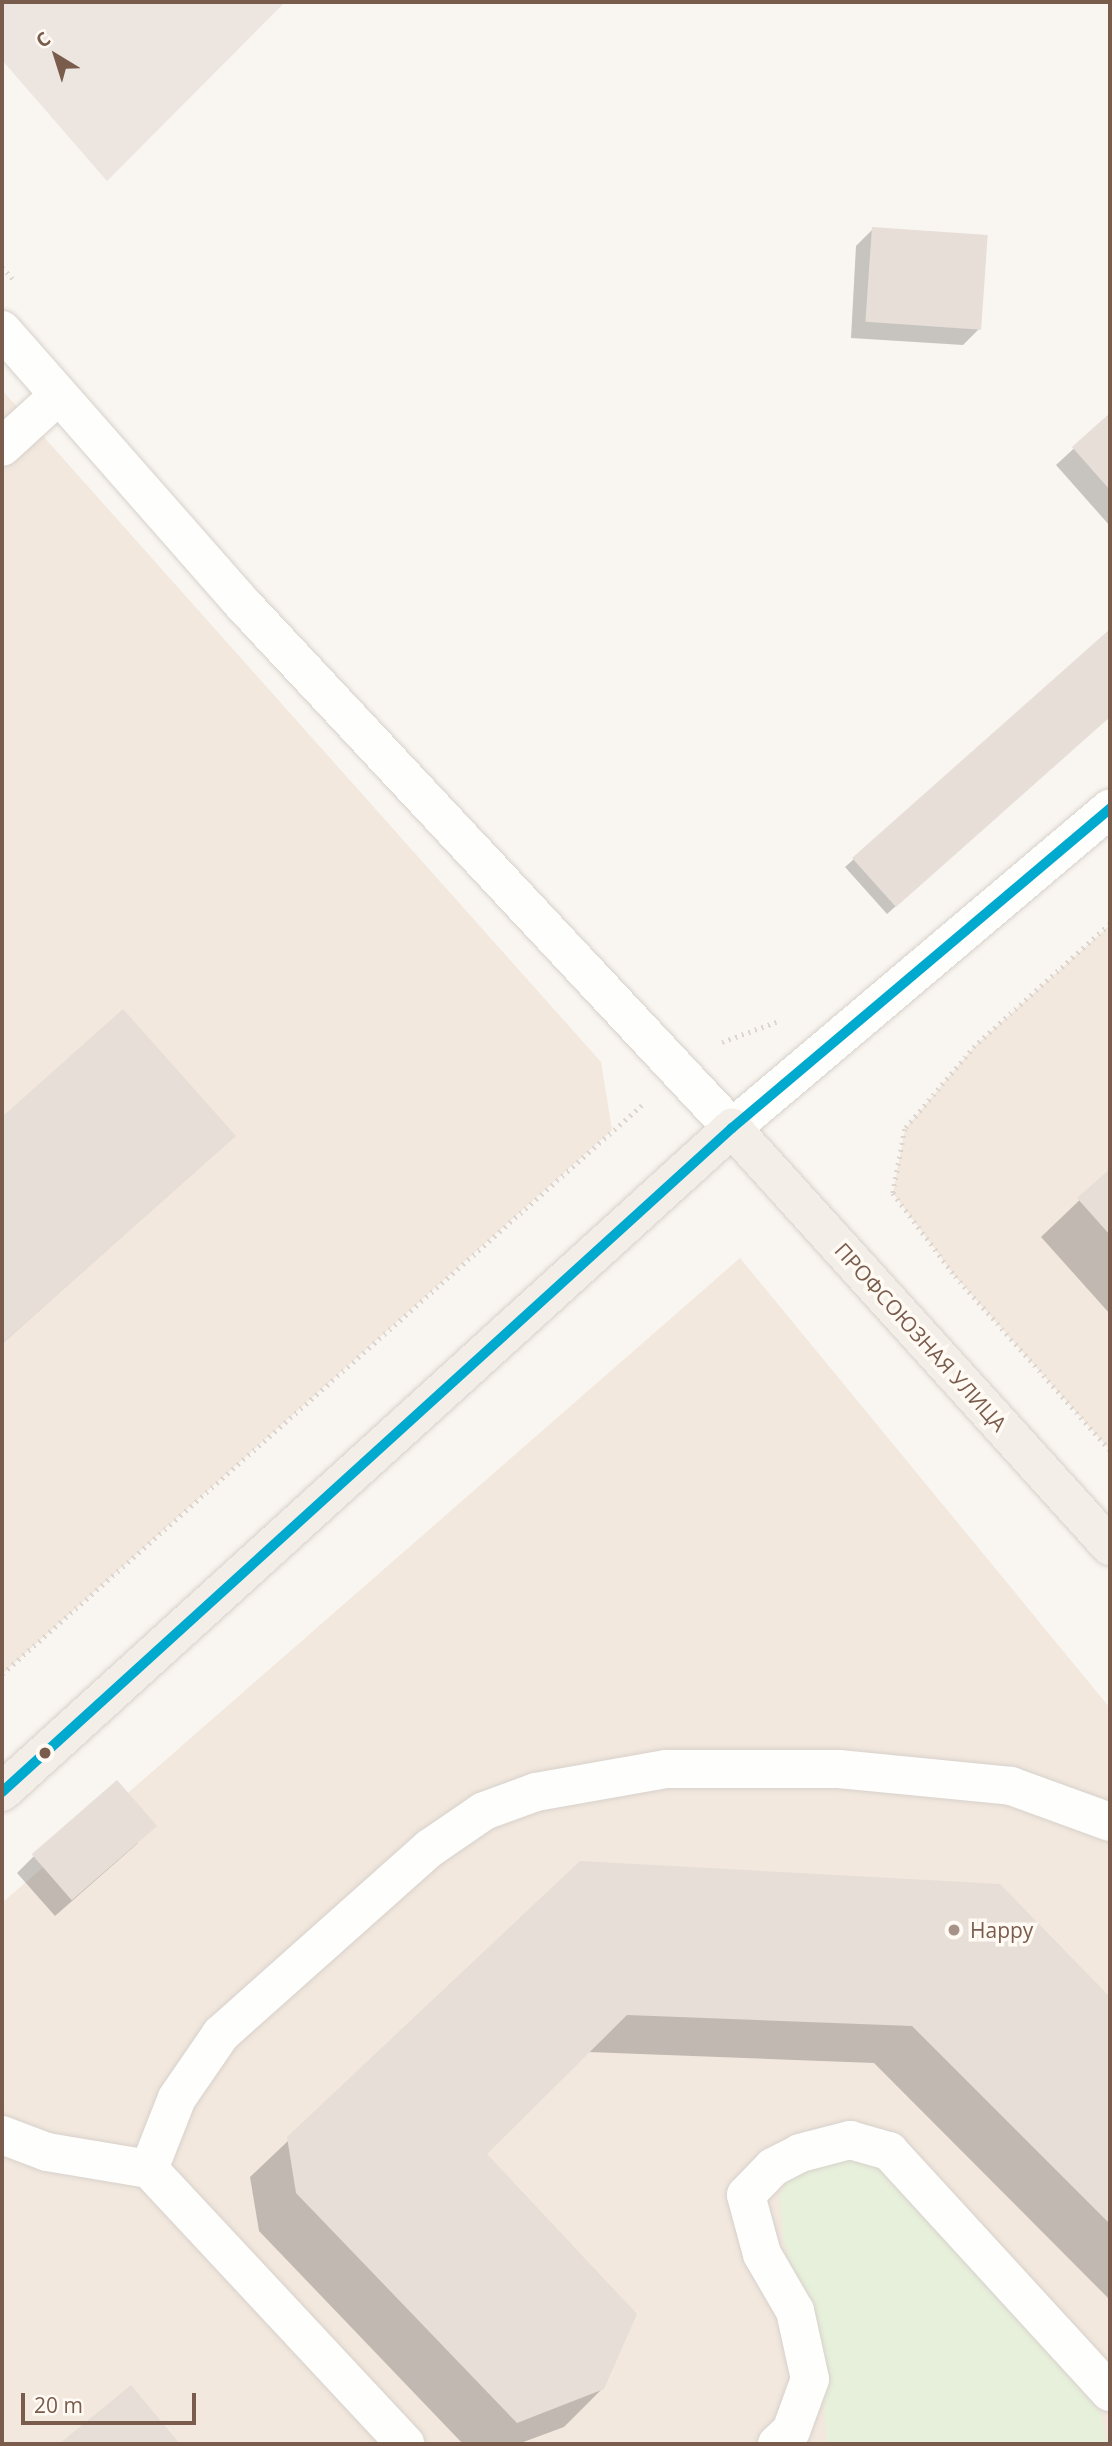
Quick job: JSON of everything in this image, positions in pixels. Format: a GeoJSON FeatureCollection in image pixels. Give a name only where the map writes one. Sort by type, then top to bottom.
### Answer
{"type":"FeatureCollection","features":[{"type":"Feature","properties":{"kind":"main road","name":"ПРОФСОЮЗНАЯ УЛИЦА"},"geometry":{"type":"LineString","coordinates":[[732,1128],[1110,1546]]}},
{"type":"Feature","properties":{"kind":"main road"},"geometry":{"type":"LineString","coordinates":[[2,1792],[732,1128]]}},
{"type":"Feature","properties":{"kind":"street"},"geometry":{"type":"LineString","coordinates":[[2,330],[239,600],[732,1128],[1110,809]]}},
{"type":"Feature","properties":{"kind":"street"},"geometry":{"type":"LineString","coordinates":[[2,447],[59,395]]}},
{"type":"Feature","properties":{"kind":"street"},"geometry":{"type":"LineString","coordinates":[[149,2169],[177,2098],[221,2034],[430,1848],[484,1811],[536,1792],[666,1769],[839,1769],[1010,1786],[1110,1822]]}},
{"type":"Feature","properties":{"kind":"street"},"geometry":{"type":"LineString","coordinates":[[2,2135],[47,2151],[149,2169],[405,2444]]}},
{"type":"Feature","properties":{"kind":"street"},"geometry":{"type":"LineString","coordinates":[[777,2444],[791,2431],[810,2379],[795,2311],[762,2254],[746,2195],[773,2167],[800,2153],[850,2140],[889,2151],[1110,2392]]}},
{"type":"Feature","properties":{"kind":"path"},"geometry":{"type":"LineString","coordinates":[[2,267],[20,288]]}},
{"type":"Feature","properties":{"kind":"path"},"geometry":{"type":"LineString","coordinates":[[1110,924],[975,1046],[905,1129],[893,1193],[955,1276],[1110,1450]]}},
{"type":"Feature","properties":{"kind":"path"},"geometry":{"type":"LineString","coordinates":[[713,1045],[789,1017]]}},
{"type":"Feature","properties":{"kind":"path"},"geometry":{"type":"LineString","coordinates":[[2,1674],[646,1101]]}},
{"type":"Feature","properties":{"kind":"shaded area"},"geometry":{"type":"Polygon","coordinates":[[[2,2],[285,2],[107,181],[2,60],[2,2]]]}},
{"type":"Feature","properties":{"kind":"shaded area"},"geometry":{"type":"Polygon","coordinates":[[[2,390],[601,1062],[612,1130],[2,1674],[2,390]]]}},
{"type":"Feature","properties":{"kind":"shaded area"},"geometry":{"type":"Polygon","coordinates":[[[1110,925],[1110,1450],[955,1276],[893,1193],[905,1129],[975,1046],[1110,925]]]}},
{"type":"Feature","properties":{"kind":"shaded area"},"geometry":{"type":"Polygon","coordinates":[[[740,1258],[1110,1708],[1110,2444],[2,2444],[2,1903],[740,1258]]]}},
{"type":"Feature","properties":{"kind":"green space"},"geometry":{"type":"Polygon","coordinates":[[[800,2153],[877,2162],[1101,2412],[1107,2444],[827,2444],[822,2368],[783,2238],[780,2195],[800,2153]]]}},
{"type":"Feature","properties":{"kind":"building"},"geometry":{"type":"Polygon","coordinates":[[[872,227],[988,235],[981,330],[865,322],[872,227]]]}},
{"type":"Feature","properties":{"kind":"building"},"geometry":{"type":"Polygon","coordinates":[[[1110,413],[1110,490],[1072,447],[1110,413]]]}},
{"type":"Feature","properties":{"kind":"building"},"geometry":{"type":"Polygon","coordinates":[[[1110,629],[1110,717],[896,907],[852,858],[1110,629]]]}},
{"type":"Feature","properties":{"kind":"building"},"geometry":{"type":"Polygon","coordinates":[[[123,1009],[236,1136],[2,1344],[2,1117],[123,1009]]]}},
{"type":"Feature","properties":{"kind":"building"},"geometry":{"type":"Polygon","coordinates":[[[1110,1169],[1110,1235],[1077,1198],[1110,1169]]]}},
{"type":"Feature","properties":{"kind":"building"},"geometry":{"type":"Polygon","coordinates":[[[117,1780],[157,1826],[72,1900],[32,1854],[117,1780]]]}},
{"type":"Feature","properties":{"kind":"building"},"geometry":{"type":"Polygon","coordinates":[[[580,1861],[1000,1884],[1110,1997],[1110,2224],[912,2026],[627,2015],[487,2154],[637,2314],[604,2389],[517,2423],[296,2193],[287,2137],[580,1861]]]}},
{"type":"Feature","properties":{"kind":"building"},"geometry":{"type":"Polygon","coordinates":[[[131,2385],[180,2444],[59,2444],[131,2385]]]}},
{"type":"Feature","properties":{"kind":"transit line"},"geometry":{"type":"LineString","coordinates":[[2,1792],[732,1128],[1110,809]]}},
{"type":"Feature","properties":{"kind":"place","name":"Happy"},"geometry":{"type":"Point","coordinates":[954,1930]}}]}
